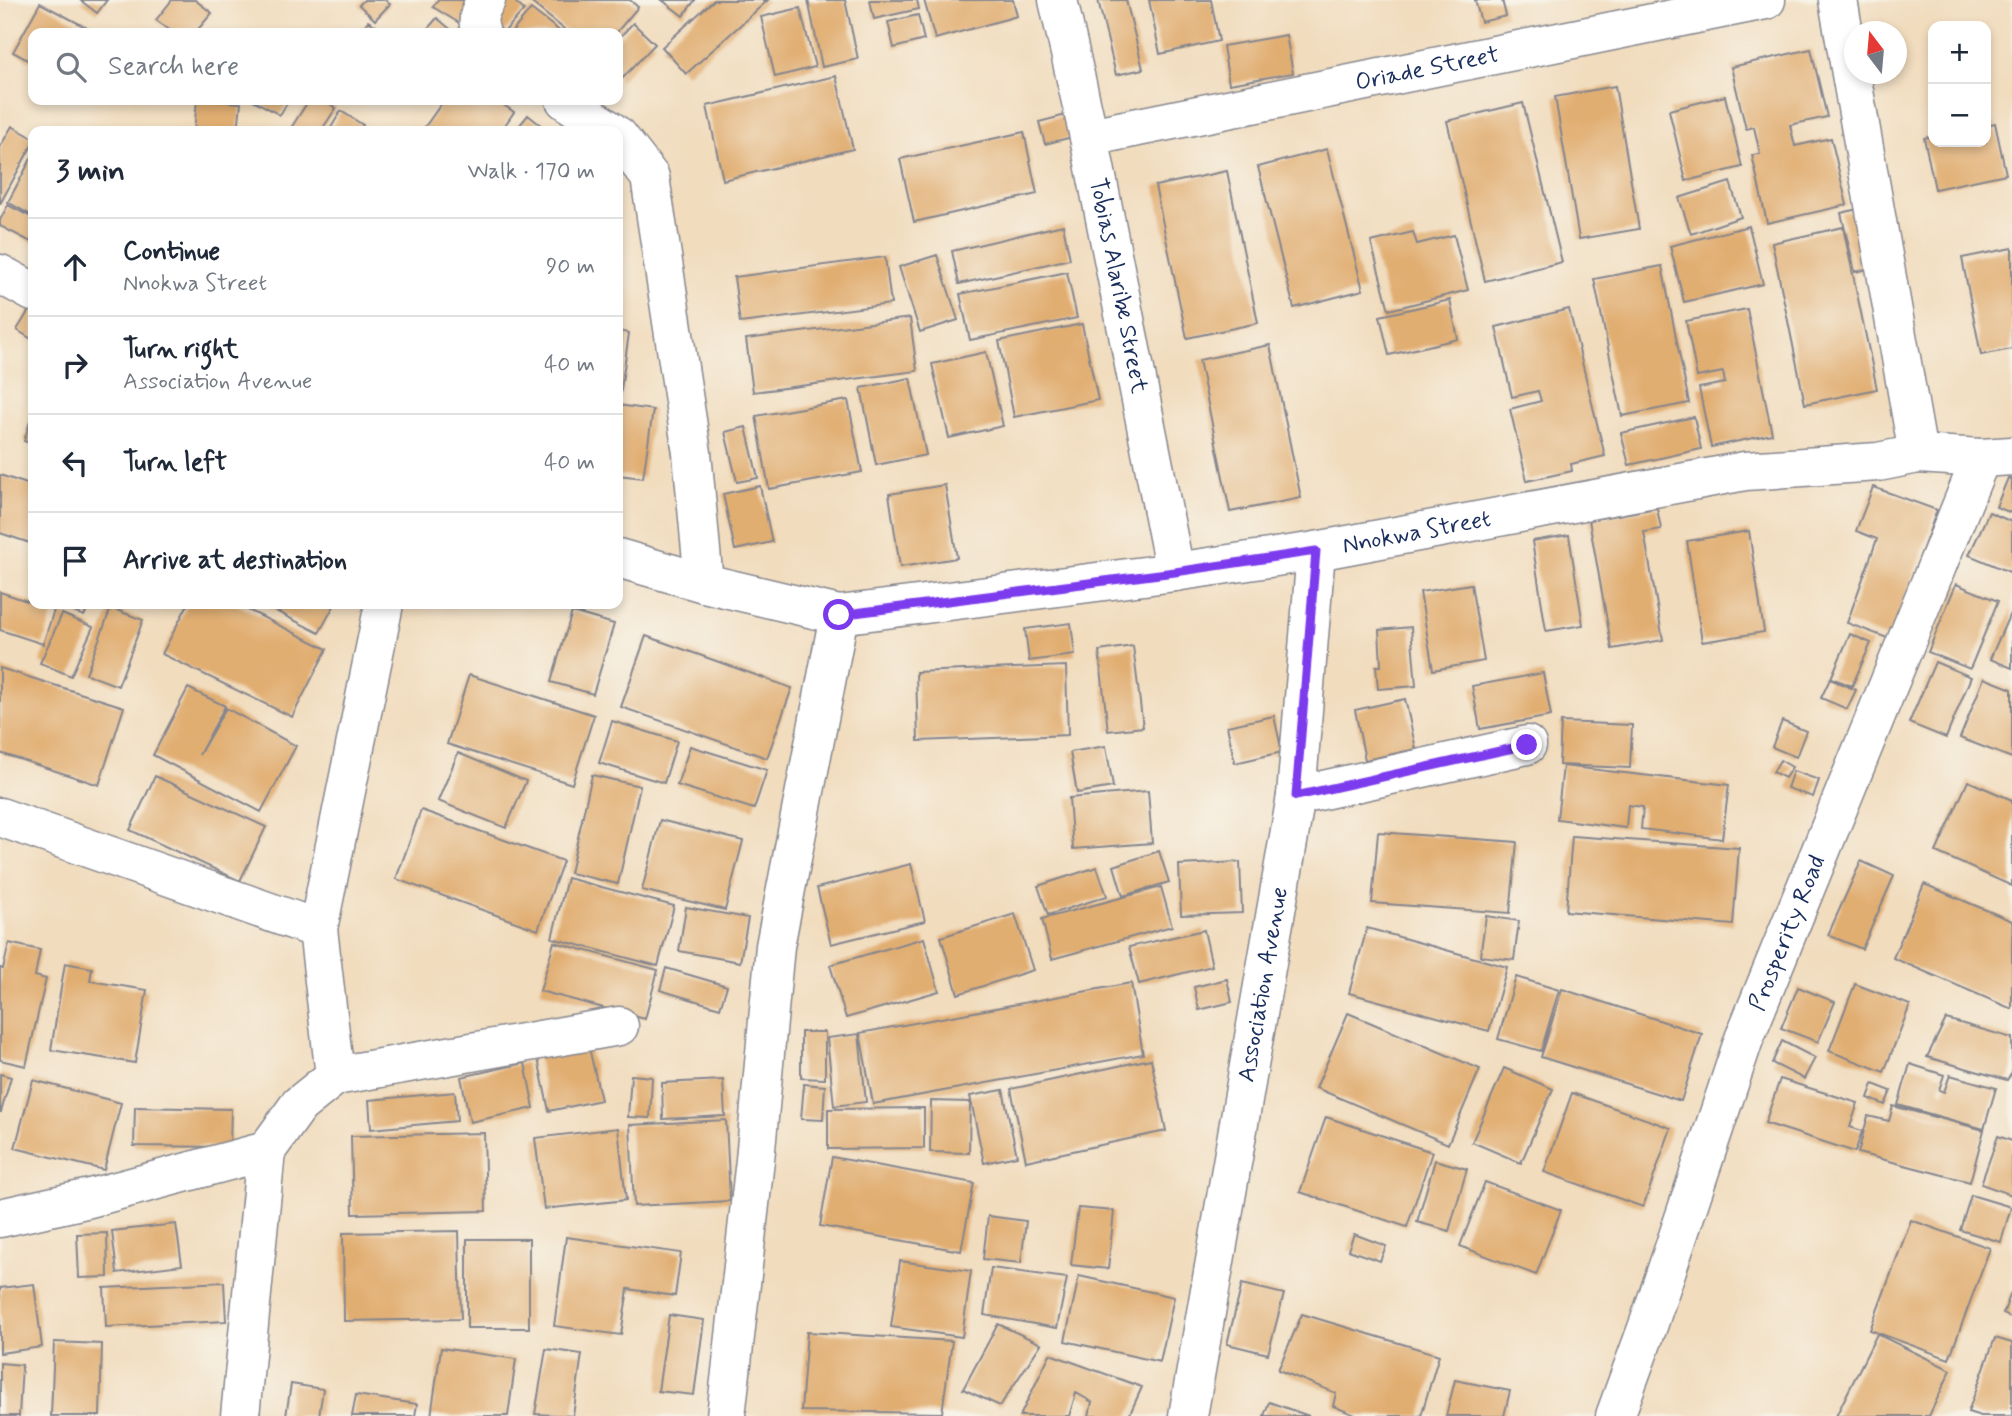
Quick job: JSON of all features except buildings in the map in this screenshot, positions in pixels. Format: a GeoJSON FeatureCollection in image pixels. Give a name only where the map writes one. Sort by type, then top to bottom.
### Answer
{"type":"FeatureCollection","features":[{"type":"Feature","properties":{"kind":"street"},"geometry":{"type":"LineString","coordinates":[[479,28],[480,11],[486,0]]}},
{"type":"Feature","properties":{"kind":"street","name":"Tobias Alaribe Street"},"geometry":{"type":"LineString","coordinates":[[1058,0],[1089,137],[1175,572]]}},
{"type":"Feature","properties":{"kind":"street","name":"Oriade Street"},"geometry":{"type":"LineString","coordinates":[[1089,137],[1766,0]]}},
{"type":"Feature","properties":{"kind":"street"},"geometry":{"type":"LineString","coordinates":[[1838,0],[1918,454]]}},
{"type":"Feature","properties":{"kind":"street"},"geometry":{"type":"LineString","coordinates":[[572,105],[604,126]]}},
{"type":"Feature","properties":{"kind":"street"},"geometry":{"type":"LineString","coordinates":[[623,142],[650,177],[692,453],[704,583]]}},
{"type":"Feature","properties":{"kind":"street"},"geometry":{"type":"LineString","coordinates":[[0,274],[28,289]]}},
{"type":"Feature","properties":{"kind":"street","name":"Nnokwa Street"},"geometry":{"type":"LineString","coordinates":[[623,559],[704,583],[839,615],[1316,551],[1745,471],[1878,462],[1918,454],[1996,457]]}},
{"type":"Feature","properties":{"kind":"street","name":"Prosperity Road"},"geometry":{"type":"LineString","coordinates":[[1615,1416],[1744,1039],[1996,457]]}},
{"type":"Feature","properties":{"kind":"street","name":"Association Avenue"},"geometry":{"type":"LineString","coordinates":[[1188,1416],[1296,796],[1316,551]]}},
{"type":"Feature","properties":{"kind":"street"},"geometry":{"type":"LineString","coordinates":[[335,1076],[318,929],[383,609]]}},
{"type":"Feature","properties":{"kind":"street"},"geometry":{"type":"LineString","coordinates":[[726,1416],[755,1160],[775,946],[839,615]]}},
{"type":"Feature","properties":{"kind":"street"},"geometry":{"type":"LineString","coordinates":[[1296,796],[1527,745]]}},
{"type":"Feature","properties":{"kind":"street"},"geometry":{"type":"LineString","coordinates":[[0,817],[318,929]]}},
{"type":"Feature","properties":{"kind":"street"},"geometry":{"type":"LineString","coordinates":[[240,1416],[266,1151],[299,1105],[335,1076],[619,1027]]}},
{"type":"Feature","properties":{"kind":"street"},"geometry":{"type":"LineString","coordinates":[[0,1218],[90,1198],[266,1151]]}},
{"type":"Feature","properties":{"kind":"route"},"geometry":{"type":"LineString","coordinates":[[839,615],[1316,551],[1296,796],[1527,745]]}}]}
